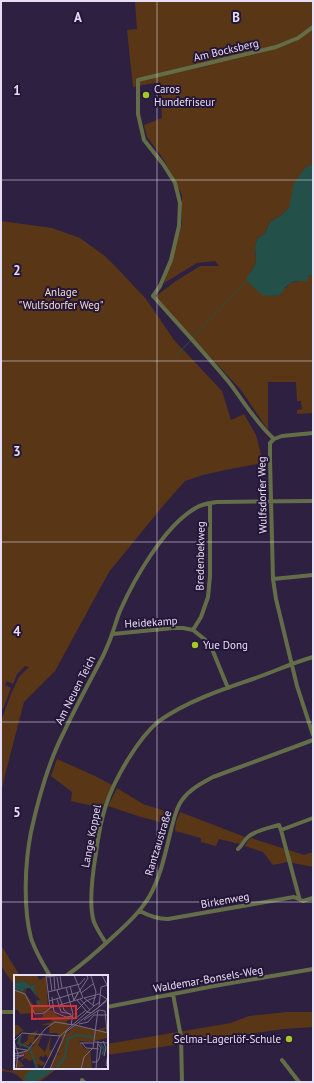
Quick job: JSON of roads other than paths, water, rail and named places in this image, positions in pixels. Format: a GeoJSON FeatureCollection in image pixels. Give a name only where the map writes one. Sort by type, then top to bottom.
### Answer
{"type":"FeatureCollection","features":[{"type":"Feature","properties":{"kind":"street","name":"Am Bocksberg"},"geometry":{"type":"LineString","coordinates":[[274,438],[264,430],[228,382],[153,296],[160,286],[171,260],[179,226],[180,204],[175,183],[163,164],[144,140],[138,114],[138,80],[276,47],[298,38],[313,27]]}},
{"type":"Feature","properties":{"kind":"street"},"geometry":{"type":"LineString","coordinates":[[274,438],[313,433]]}},
{"type":"Feature","properties":{"kind":"street","name":"Wulfsdorfer Weg"},"geometry":{"type":"LineString","coordinates":[[274,438],[270,443],[273,579],[276,599],[291,664],[313,735]]}},
{"type":"Feature","properties":{"kind":"street","name":"Am Neuen Teich"},"geometry":{"type":"LineString","coordinates":[[49,975],[31,938],[28,919],[26,891],[27,865],[31,833],[41,795],[56,749],[97,667],[112,634],[119,612],[139,575],[151,555],[169,532],[194,508],[204,504],[217,502],[313,501]]}},
{"type":"Feature","properties":{"kind":"street","name":"Bredenbekweg"},"geometry":{"type":"LineString","coordinates":[[193,630],[201,616],[208,597],[210,576],[210,503]]}},
{"type":"Feature","properties":{"kind":"street"},"geometry":{"type":"LineString","coordinates":[[273,579],[313,575]]}},
{"type":"Feature","properties":{"kind":"street","name":"Heidekamp"},"geometry":{"type":"LineString","coordinates":[[112,634],[173,628],[193,630],[208,642],[228,688]]}},
{"type":"Feature","properties":{"kind":"street","name":"Lange Koppel"},"geometry":{"type":"LineString","coordinates":[[106,943],[94,923],[92,910],[93,869],[97,844],[105,807],[110,794],[139,743],[159,722],[183,706],[291,664],[313,657]]}},
{"type":"Feature","properties":{"kind":"street","name":"Rantzaustraße"},"geometry":{"type":"LineString","coordinates":[[67,975],[106,943],[140,911],[155,884],[177,812],[182,800],[189,792],[200,783],[214,777],[313,740]]}},
{"type":"Feature","properties":{"kind":"street"},"geometry":{"type":"LineString","coordinates":[[281,830],[313,818]]}},
{"type":"Feature","properties":{"kind":"street"},"geometry":{"type":"LineString","coordinates":[[238,849],[247,838],[279,825],[299,899]]}},
{"type":"Feature","properties":{"kind":"street","name":"Birkenweg"},"geometry":{"type":"LineString","coordinates":[[140,911],[155,917],[168,918],[294,897],[302,901],[313,898]]}},
{"type":"Feature","properties":{"kind":"street","name":"Waldemar-Bonsels-Weg"},"geometry":{"type":"LineString","coordinates":[[108,1007],[313,969]]}},
{"type":"Feature","properties":{"kind":"street"},"geometry":{"type":"LineString","coordinates":[[173,994],[181,1037],[182,1082]]}},
{"type":"Feature","properties":{"kind":"street"},"geometry":{"type":"LineString","coordinates":[[1,1012],[14,1012]]}},
{"type":"Feature","properties":{"kind":"street"},"geometry":{"type":"LineString","coordinates":[[282,1060],[299,1082]]}},
{"type":"Feature","properties":{"kind":"waterway"},"geometry":{"type":"LineString","coordinates":[[193,337],[247,281]]}},
{"type":"Feature","properties":{"kind":"waterway"},"geometry":{"type":"LineString","coordinates":[[175,357],[191,340]]}},
{"type":"Feature","properties":{"kind":"place","name":"Caros Hundefriseur"},"geometry":{"type":"Point","coordinates":[146,95]}},
{"type":"Feature","properties":{"kind":"place","name":"Yue Dong"},"geometry":{"type":"Point","coordinates":[195,645]}},
{"type":"Feature","properties":{"kind":"place","name":"Selma-Lagerlöf-Schule"},"geometry":{"type":"Point","coordinates":[289,1039]}},
{"type":"Feature","properties":{"kind":"park label","name":"Anlage \"Wulfsdorfer Weg\""},"geometry":{"type":"Point","coordinates":[61,298]}}]}
